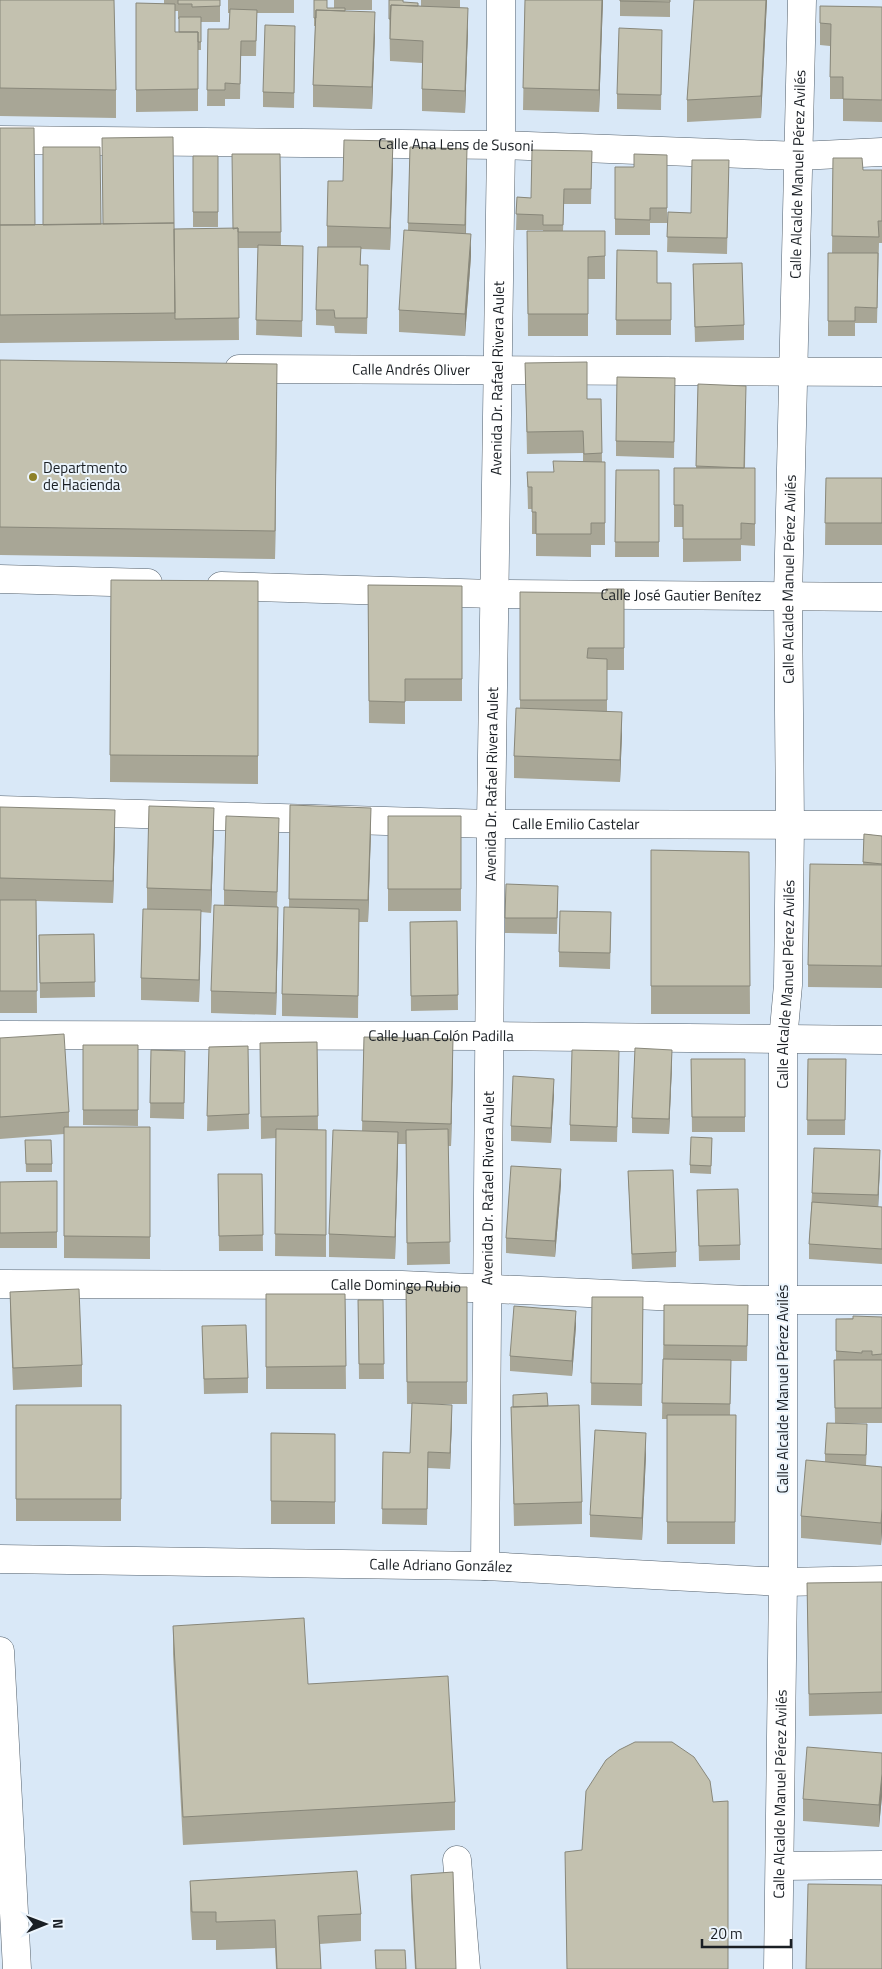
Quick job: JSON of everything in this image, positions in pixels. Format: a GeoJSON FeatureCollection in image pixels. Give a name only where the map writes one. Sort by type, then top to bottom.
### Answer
{"type":"FeatureCollection","features":[{"type":"Feature","properties":{"kind":"street","name":"Avenida Dr. Rafael Rivera Aulet"},"geometry":{"type":"LineString","coordinates":[[485,1566],[491,824],[501,145],[501,0]]}},
{"type":"Feature","properties":{"kind":"street","name":"Calle Alcalde Manuel Pérez Avilés"},"geometry":{"type":"LineString","coordinates":[[778,1969],[783,1582],[783,1040],[788,985],[790,826],[788,596],[795,373],[802,0]]}},
{"type":"Feature","properties":{"kind":"street","name":"Calle Ana Lens de Susoni"},"geometry":{"type":"LineString","coordinates":[[0,140],[501,145],[799,156],[882,152]]}},
{"type":"Feature","properties":{"kind":"street","name":"Calle Andrés Oliver"},"geometry":{"type":"LineString","coordinates":[[219,369],[882,372]]}},
{"type":"Feature","properties":{"kind":"street","name":"Calle José Gautier Benítez"},"geometry":{"type":"LineString","coordinates":[[0,579],[494,594],[882,597]]}},
{"type":"Feature","properties":{"kind":"street","name":"Calle Emilio Castelar"},"geometry":{"type":"LineString","coordinates":[[0,810],[491,824],[882,825]]}},
{"type":"Feature","properties":{"kind":"street","name":"Calle Juan Colón Padilla"},"geometry":{"type":"LineString","coordinates":[[0,1035],[490,1036],[882,1040]]}},
{"type":"Feature","properties":{"kind":"street","name":"Calle Domingo Rubio"},"geometry":{"type":"LineString","coordinates":[[0,1284],[402,1285],[784,1300],[882,1300]]}},
{"type":"Feature","properties":{"kind":"street","name":"Calle Adriano González"},"geometry":{"type":"LineString","coordinates":[[0,1560],[485,1566],[783,1582],[882,1580]]}},
{"type":"Feature","properties":{"kind":"street"},"geometry":{"type":"LineString","coordinates":[[0,1651],[7,1892],[17,1969]]}},
{"type":"Feature","properties":{"kind":"street"},"geometry":{"type":"LineString","coordinates":[[457,1860],[466,1969]]}},
{"type":"Feature","properties":{"kind":"street"},"geometry":{"type":"LineString","coordinates":[[780,1866],[882,1865]]}},
{"type":"Feature","properties":{"kind":"building"},"geometry":{"type":"Polygon","coordinates":[[[0,0],[114,0],[116,90],[0,88],[0,0]]]}},
{"type":"Feature","properties":{"kind":"building"},"geometry":{"type":"Polygon","coordinates":[[[178,0],[220,0],[220,6],[192,7],[192,4],[178,4],[178,0]]]}},
{"type":"Feature","properties":{"kind":"building"},"geometry":{"type":"Polygon","coordinates":[[[314,0],[327,0],[327,8],[345,8],[345,11],[316,10],[316,18],[314,18],[314,0]]]}},
{"type":"Feature","properties":{"kind":"building"},"geometry":{"type":"Polygon","coordinates":[[[389,0],[418,3],[418,6],[391,5],[389,19],[389,0]]]}},
{"type":"Feature","properties":{"kind":"building"},"geometry":{"type":"Polygon","coordinates":[[[525,0],[602,0],[599,90],[523,88],[525,0]]]}},
{"type":"Feature","properties":{"kind":"building"},"geometry":{"type":"Polygon","coordinates":[[[670,0],[670,2],[620,1],[670,0]]]}},
{"type":"Feature","properties":{"kind":"building"},"geometry":{"type":"Polygon","coordinates":[[[694,0],[766,0],[761,96],[687,100],[694,0]]]}},
{"type":"Feature","properties":{"kind":"building"},"geometry":{"type":"Polygon","coordinates":[[[136,3],[175,4],[175,32],[198,32],[198,89],[136,90],[136,3]]]}},
{"type":"Feature","properties":{"kind":"building"},"geometry":{"type":"Polygon","coordinates":[[[391,5],[468,8],[465,91],[422,89],[423,41],[390,39],[391,5]]]}},
{"type":"Feature","properties":{"kind":"building"},"geometry":{"type":"Polygon","coordinates":[[[820,6],[882,7],[882,100],[843,99],[843,77],[830,77],[831,24],[820,23],[820,6]]]}},
{"type":"Feature","properties":{"kind":"building"},"geometry":{"type":"Polygon","coordinates":[[[230,9],[257,10],[256,41],[241,41],[240,84],[225,83],[225,90],[207,90],[208,29],[229,29],[230,9]]]}},
{"type":"Feature","properties":{"kind":"building"},"geometry":{"type":"Polygon","coordinates":[[[316,10],[375,12],[372,87],[313,85],[316,10]]]}},
{"type":"Feature","properties":{"kind":"building"},"geometry":{"type":"Polygon","coordinates":[[[179,17],[201,17],[201,42],[198,42],[198,32],[179,32],[179,17]]]}},
{"type":"Feature","properties":{"kind":"building"},"geometry":{"type":"Polygon","coordinates":[[[265,25],[295,26],[294,93],[263,92],[265,25]]]}},
{"type":"Feature","properties":{"kind":"building"},"geometry":{"type":"Polygon","coordinates":[[[619,28],[662,30],[661,95],[617,94],[619,28]]]}},
{"type":"Feature","properties":{"kind":"building"},"geometry":{"type":"Polygon","coordinates":[[[0,128],[34,128],[35,225],[0,225],[0,128]]]}},
{"type":"Feature","properties":{"kind":"building"},"geometry":{"type":"Polygon","coordinates":[[[173,137],[174,223],[103,224],[102,138],[173,137]]]}},
{"type":"Feature","properties":{"kind":"building"},"geometry":{"type":"Polygon","coordinates":[[[344,140],[393,141],[390,228],[327,226],[328,181],[343,181],[344,140]]]}},
{"type":"Feature","properties":{"kind":"building"},"geometry":{"type":"Polygon","coordinates":[[[43,147],[100,147],[101,224],[43,225],[43,147]]]}},
{"type":"Feature","properties":{"kind":"building"},"geometry":{"type":"Polygon","coordinates":[[[410,147],[467,149],[465,225],[408,223],[410,147]]]}},
{"type":"Feature","properties":{"kind":"building"},"geometry":{"type":"Polygon","coordinates":[[[532,150],[592,151],[591,189],[564,189],[563,225],[543,225],[543,215],[516,214],[517,197],[531,198],[532,150]]]}},
{"type":"Feature","properties":{"kind":"building"},"geometry":{"type":"Polygon","coordinates":[[[232,154],[280,154],[281,232],[238,232],[238,228],[233,229],[232,154]]]}},
{"type":"Feature","properties":{"kind":"building"},"geometry":{"type":"Polygon","coordinates":[[[634,154],[667,155],[667,208],[650,208],[650,220],[615,219],[615,167],[634,167],[634,154]]]}},
{"type":"Feature","properties":{"kind":"building"},"geometry":{"type":"Polygon","coordinates":[[[193,156],[218,156],[218,212],[193,212],[193,156]]]}},
{"type":"Feature","properties":{"kind":"building"},"geometry":{"type":"Polygon","coordinates":[[[833,158],[862,158],[863,170],[882,170],[882,221],[878,221],[879,237],[832,236],[833,158]]]}},
{"type":"Feature","properties":{"kind":"building"},"geometry":{"type":"Polygon","coordinates":[[[692,160],[729,160],[727,238],[667,237],[668,212],[691,213],[692,160]]]}},
{"type":"Feature","properties":{"kind":"building"},"geometry":{"type":"Polygon","coordinates":[[[174,223],[175,313],[0,315],[0,225],[174,223]]]}},
{"type":"Feature","properties":{"kind":"building"},"geometry":{"type":"Polygon","coordinates":[[[238,228],[239,318],[175,319],[174,229],[238,228]]]}},
{"type":"Feature","properties":{"kind":"building"},"geometry":{"type":"Polygon","coordinates":[[[404,230],[471,234],[465,314],[399,310],[404,230]]]}},
{"type":"Feature","properties":{"kind":"building"},"geometry":{"type":"Polygon","coordinates":[[[527,231],[605,231],[605,256],[588,257],[588,314],[528,314],[527,231]]]}},
{"type":"Feature","properties":{"kind":"building"},"geometry":{"type":"Polygon","coordinates":[[[258,245],[303,246],[302,321],[256,320],[258,245]]]}},
{"type":"Feature","properties":{"kind":"building"},"geometry":{"type":"Polygon","coordinates":[[[318,247],[361,247],[360,265],[368,265],[367,318],[335,318],[334,310],[316,310],[318,247]]]}},
{"type":"Feature","properties":{"kind":"building"},"geometry":{"type":"Polygon","coordinates":[[[617,250],[657,251],[657,283],[671,283],[671,320],[616,320],[617,250]]]}},
{"type":"Feature","properties":{"kind":"building"},"geometry":{"type":"Polygon","coordinates":[[[828,253],[878,253],[877,308],[855,307],[855,321],[828,321],[828,253]]]}},
{"type":"Feature","properties":{"kind":"building"},"geometry":{"type":"Polygon","coordinates":[[[742,263],[744,325],[695,327],[693,264],[742,263]]]}},
{"type":"Feature","properties":{"kind":"building"},"geometry":{"type":"Polygon","coordinates":[[[0,360],[277,364],[275,531],[0,527],[0,360]]]}},
{"type":"Feature","properties":{"kind":"building"},"geometry":{"type":"Polygon","coordinates":[[[587,362],[587,399],[601,399],[602,453],[584,454],[583,431],[527,432],[525,363],[587,362]]]}},
{"type":"Feature","properties":{"kind":"building"},"geometry":{"type":"Polygon","coordinates":[[[617,377],[675,378],[674,442],[616,441],[617,377]]]}},
{"type":"Feature","properties":{"kind":"building"},"geometry":{"type":"Polygon","coordinates":[[[698,384],[746,386],[744,468],[696,466],[698,384]]]}},
{"type":"Feature","properties":{"kind":"building"},"geometry":{"type":"Polygon","coordinates":[[[553,461],[605,462],[605,523],[591,523],[591,534],[536,534],[536,512],[532,512],[532,487],[528,487],[527,472],[554,472],[553,461]]]}},
{"type":"Feature","properties":{"kind":"building"},"geometry":{"type":"Polygon","coordinates":[[[674,468],[755,468],[755,524],[741,523],[741,539],[683,539],[683,505],[674,505],[674,468]]]}},
{"type":"Feature","properties":{"kind":"building"},"geometry":{"type":"Polygon","coordinates":[[[616,470],[659,470],[659,542],[615,542],[616,470]]]}},
{"type":"Feature","properties":{"kind":"building"},"geometry":{"type":"Polygon","coordinates":[[[826,478],[882,478],[882,523],[825,523],[826,478]]]}},
{"type":"Feature","properties":{"kind":"building"},"geometry":{"type":"Polygon","coordinates":[[[111,580],[258,581],[258,756],[110,755],[111,580]]]}},
{"type":"Feature","properties":{"kind":"building"},"geometry":{"type":"Polygon","coordinates":[[[368,585],[462,586],[462,679],[405,679],[405,702],[369,701],[368,585]]]}},
{"type":"Feature","properties":{"kind":"building"},"geometry":{"type":"Polygon","coordinates":[[[606,589],[624,589],[624,648],[588,648],[587,658],[607,659],[607,700],[520,700],[520,592],[606,593],[606,589]]]}},
{"type":"Feature","properties":{"kind":"building"},"geometry":{"type":"Polygon","coordinates":[[[516,708],[622,712],[620,760],[514,756],[516,708]]]}},
{"type":"Feature","properties":{"kind":"building"},"geometry":{"type":"Polygon","coordinates":[[[290,805],[371,808],[368,900],[289,899],[290,805]]]}},
{"type":"Feature","properties":{"kind":"building"},"geometry":{"type":"Polygon","coordinates":[[[149,806],[214,808],[211,890],[147,888],[149,806]]]}},
{"type":"Feature","properties":{"kind":"building"},"geometry":{"type":"Polygon","coordinates":[[[0,807],[115,810],[113,881],[0,878],[0,807]]]}},
{"type":"Feature","properties":{"kind":"building"},"geometry":{"type":"Polygon","coordinates":[[[226,816],[279,818],[277,892],[224,890],[226,816]]]}},
{"type":"Feature","properties":{"kind":"building"},"geometry":{"type":"Polygon","coordinates":[[[388,816],[461,816],[461,889],[388,889],[388,816]]]}},
{"type":"Feature","properties":{"kind":"building"},"geometry":{"type":"Polygon","coordinates":[[[864,834],[882,836],[882,864],[863,862],[864,834]]]}},
{"type":"Feature","properties":{"kind":"building"},"geometry":{"type":"Polygon","coordinates":[[[651,850],[749,852],[750,986],[651,986],[651,850]]]}},
{"type":"Feature","properties":{"kind":"building"},"geometry":{"type":"Polygon","coordinates":[[[810,864],[882,865],[882,966],[808,965],[810,864]]]}},
{"type":"Feature","properties":{"kind":"building"},"geometry":{"type":"Polygon","coordinates":[[[506,884],[558,886],[557,918],[505,918],[506,884]]]}},
{"type":"Feature","properties":{"kind":"building"},"geometry":{"type":"Polygon","coordinates":[[[0,900],[36,900],[37,991],[0,991],[0,900]]]}},
{"type":"Feature","properties":{"kind":"building"},"geometry":{"type":"Polygon","coordinates":[[[214,905],[278,907],[276,993],[211,991],[214,905]]]}},
{"type":"Feature","properties":{"kind":"building"},"geometry":{"type":"Polygon","coordinates":[[[284,907],[359,909],[358,996],[282,994],[284,907]]]}},
{"type":"Feature","properties":{"kind":"building"},"geometry":{"type":"Polygon","coordinates":[[[143,909],[201,910],[199,980],[141,978],[143,909]]]}},
{"type":"Feature","properties":{"kind":"building"},"geometry":{"type":"Polygon","coordinates":[[[560,911],[611,912],[610,953],[559,952],[560,911]]]}},
{"type":"Feature","properties":{"kind":"building"},"geometry":{"type":"Polygon","coordinates":[[[457,921],[458,995],[411,996],[410,922],[457,921]]]}},
{"type":"Feature","properties":{"kind":"building"},"geometry":{"type":"Polygon","coordinates":[[[94,934],[95,982],[40,983],[39,935],[94,934]]]}},
{"type":"Feature","properties":{"kind":"building"},"geometry":{"type":"Polygon","coordinates":[[[64,1034],[69,1112],[0,1117],[0,1038],[64,1034]]]}},
{"type":"Feature","properties":{"kind":"building"},"geometry":{"type":"Polygon","coordinates":[[[364,1037],[453,1039],[451,1124],[362,1121],[364,1037]]]}},
{"type":"Feature","properties":{"kind":"building"},"geometry":{"type":"Polygon","coordinates":[[[317,1042],[318,1116],[261,1117],[260,1043],[317,1042]]]}},
{"type":"Feature","properties":{"kind":"building"},"geometry":{"type":"Polygon","coordinates":[[[83,1045],[138,1045],[138,1110],[83,1110],[83,1045]]]}},
{"type":"Feature","properties":{"kind":"building"},"geometry":{"type":"Polygon","coordinates":[[[248,1046],[249,1114],[207,1116],[209,1047],[248,1046]]]}},
{"type":"Feature","properties":{"kind":"building"},"geometry":{"type":"Polygon","coordinates":[[[635,1048],[672,1050],[669,1119],[632,1118],[635,1048]]]}},
{"type":"Feature","properties":{"kind":"building"},"geometry":{"type":"Polygon","coordinates":[[[151,1050],[185,1051],[184,1103],[150,1103],[151,1050]]]}},
{"type":"Feature","properties":{"kind":"building"},"geometry":{"type":"Polygon","coordinates":[[[572,1050],[619,1051],[617,1127],[570,1125],[572,1050]]]}},
{"type":"Feature","properties":{"kind":"building"},"geometry":{"type":"Polygon","coordinates":[[[691,1059],[745,1059],[745,1117],[692,1117],[691,1059]]]}},
{"type":"Feature","properties":{"kind":"building"},"geometry":{"type":"Polygon","coordinates":[[[808,1059],[846,1059],[845,1120],[807,1120],[808,1059]]]}},
{"type":"Feature","properties":{"kind":"building"},"geometry":{"type":"Polygon","coordinates":[[[513,1076],[554,1079],[551,1128],[511,1126],[513,1076]]]}},
{"type":"Feature","properties":{"kind":"building"},"geometry":{"type":"Polygon","coordinates":[[[64,1127],[150,1127],[150,1237],[64,1236],[64,1127]]]}},
{"type":"Feature","properties":{"kind":"building"},"geometry":{"type":"Polygon","coordinates":[[[276,1129],[326,1130],[326,1235],[275,1234],[276,1129]]]}},
{"type":"Feature","properties":{"kind":"building"},"geometry":{"type":"Polygon","coordinates":[[[448,1129],[450,1242],[407,1243],[406,1130],[448,1129]]]}},
{"type":"Feature","properties":{"kind":"building"},"geometry":{"type":"Polygon","coordinates":[[[333,1130],[398,1132],[395,1237],[329,1234],[333,1130]]]}},
{"type":"Feature","properties":{"kind":"building"},"geometry":{"type":"Polygon","coordinates":[[[691,1137],[712,1138],[711,1166],[690,1165],[691,1137]]]}},
{"type":"Feature","properties":{"kind":"building"},"geometry":{"type":"Polygon","coordinates":[[[25,1140],[51,1140],[52,1164],[26,1164],[25,1140]]]}},
{"type":"Feature","properties":{"kind":"building"},"geometry":{"type":"Polygon","coordinates":[[[814,1148],[880,1150],[878,1195],[812,1193],[814,1148]]]}},
{"type":"Feature","properties":{"kind":"building"},"geometry":{"type":"Polygon","coordinates":[[[511,1166],[561,1169],[555,1241],[506,1238],[511,1166]]]}},
{"type":"Feature","properties":{"kind":"building"},"geometry":{"type":"Polygon","coordinates":[[[673,1170],[676,1252],[632,1254],[628,1171],[673,1170]]]}},
{"type":"Feature","properties":{"kind":"building"},"geometry":{"type":"Polygon","coordinates":[[[218,1174],[262,1174],[263,1235],[219,1236],[218,1174]]]}},
{"type":"Feature","properties":{"kind":"building"},"geometry":{"type":"Polygon","coordinates":[[[57,1181],[57,1232],[0,1233],[0,1182],[57,1181]]]}},
{"type":"Feature","properties":{"kind":"building"},"geometry":{"type":"Polygon","coordinates":[[[738,1189],[740,1245],[699,1246],[697,1190],[738,1189]]]}},
{"type":"Feature","properties":{"kind":"building"},"geometry":{"type":"Polygon","coordinates":[[[812,1202],[882,1207],[882,1249],[809,1244],[812,1202]]]}},
{"type":"Feature","properties":{"kind":"building"},"geometry":{"type":"Polygon","coordinates":[[[406,1287],[467,1287],[467,1382],[407,1382],[406,1287]]]}},
{"type":"Feature","properties":{"kind":"building"},"geometry":{"type":"Polygon","coordinates":[[[79,1289],[82,1365],[13,1368],[10,1292],[79,1289]]]}},
{"type":"Feature","properties":{"kind":"building"},"geometry":{"type":"Polygon","coordinates":[[[266,1294],[345,1294],[346,1366],[266,1367],[266,1294]]]}},
{"type":"Feature","properties":{"kind":"building"},"geometry":{"type":"Polygon","coordinates":[[[592,1297],[643,1297],[642,1384],[591,1383],[592,1297]]]}},
{"type":"Feature","properties":{"kind":"building"},"geometry":{"type":"Polygon","coordinates":[[[358,1300],[383,1300],[384,1364],[359,1364],[358,1300]]]}},
{"type":"Feature","properties":{"kind":"building"},"geometry":{"type":"Polygon","coordinates":[[[664,1305],[748,1305],[747,1346],[664,1345],[664,1305]]]}},
{"type":"Feature","properties":{"kind":"building"},"geometry":{"type":"Polygon","coordinates":[[[514,1306],[576,1311],[572,1361],[510,1356],[514,1306]]]}},
{"type":"Feature","properties":{"kind":"building"},"geometry":{"type":"Polygon","coordinates":[[[853,1316],[882,1317],[882,1354],[872,1355],[872,1351],[862,1351],[862,1353],[836,1351],[836,1319],[853,1319],[853,1316]]]}},
{"type":"Feature","properties":{"kind":"building"},"geometry":{"type":"Polygon","coordinates":[[[246,1325],[248,1378],[204,1379],[202,1326],[246,1325]]]}},
{"type":"Feature","properties":{"kind":"building"},"geometry":{"type":"Polygon","coordinates":[[[663,1359],[731,1360],[730,1404],[662,1403],[663,1359]]]}},
{"type":"Feature","properties":{"kind":"building"},"geometry":{"type":"Polygon","coordinates":[[[834,1360],[882,1360],[882,1408],[835,1408],[834,1360]]]}},
{"type":"Feature","properties":{"kind":"building"},"geometry":{"type":"Polygon","coordinates":[[[547,1393],[548,1406],[513,1407],[513,1395],[547,1393]]]}},
{"type":"Feature","properties":{"kind":"building"},"geometry":{"type":"Polygon","coordinates":[[[412,1403],[452,1405],[450,1453],[428,1452],[427,1509],[382,1509],[383,1452],[410,1453],[412,1403]]]}},
{"type":"Feature","properties":{"kind":"building"},"geometry":{"type":"Polygon","coordinates":[[[16,1405],[121,1405],[121,1499],[16,1499],[16,1405]]]}},
{"type":"Feature","properties":{"kind":"building"},"geometry":{"type":"Polygon","coordinates":[[[579,1405],[582,1502],[514,1504],[511,1407],[579,1405]]]}},
{"type":"Feature","properties":{"kind":"building"},"geometry":{"type":"Polygon","coordinates":[[[667,1415],[736,1415],[735,1522],[667,1522],[667,1415]]]}},
{"type":"Feature","properties":{"kind":"building"},"geometry":{"type":"Polygon","coordinates":[[[827,1423],[867,1424],[866,1455],[825,1454],[827,1423]]]}},
{"type":"Feature","properties":{"kind":"building"},"geometry":{"type":"Polygon","coordinates":[[[595,1430],[646,1433],[642,1518],[590,1515],[595,1430]]]}},
{"type":"Feature","properties":{"kind":"building"},"geometry":{"type":"Polygon","coordinates":[[[271,1433],[335,1434],[335,1502],[271,1501],[271,1433]]]}},
{"type":"Feature","properties":{"kind":"building"},"geometry":{"type":"Polygon","coordinates":[[[806,1460],[882,1467],[881,1523],[801,1516],[806,1460]]]}},
{"type":"Feature","properties":{"kind":"building"},"geometry":{"type":"Polygon","coordinates":[[[882,1582],[882,1692],[809,1694],[807,1583],[882,1582]]]}},
{"type":"Feature","properties":{"kind":"building"},"geometry":{"type":"Polygon","coordinates":[[[304,1618],[308,1684],[448,1676],[455,1802],[183,1817],[173,1626],[304,1618]]]}},
{"type":"Feature","properties":{"kind":"building"},"geometry":{"type":"Polygon","coordinates":[[[635,1742],[672,1742],[694,1757],[710,1781],[713,1802],[728,1801],[728,1969],[567,1969],[565,1852],[582,1850],[586,1791],[606,1760],[619,1750],[635,1742]]]}},
{"type":"Feature","properties":{"kind":"building"},"geometry":{"type":"Polygon","coordinates":[[[807,1747],[882,1753],[879,1805],[803,1799],[807,1747]]]}},
{"type":"Feature","properties":{"kind":"building"},"geometry":{"type":"Polygon","coordinates":[[[357,1871],[361,1914],[318,1916],[321,1969],[277,1969],[275,1920],[216,1922],[216,1912],[192,1912],[190,1881],[357,1871]]]}},
{"type":"Feature","properties":{"kind":"building"},"geometry":{"type":"Polygon","coordinates":[[[453,1872],[456,1969],[416,1969],[411,1875],[453,1872]]]}},
{"type":"Feature","properties":{"kind":"building"},"geometry":{"type":"Polygon","coordinates":[[[808,1884],[882,1885],[882,1969],[806,1969],[808,1884]]]}},
{"type":"Feature","properties":{"kind":"building"},"geometry":{"type":"Polygon","coordinates":[[[375,1950],[405,1950],[406,1969],[376,1969],[375,1950]]]}},
{"type":"Feature","properties":{"kind":"place","name":"Departmento de Hacienda"},"geometry":{"type":"Point","coordinates":[33,477]}}]}
